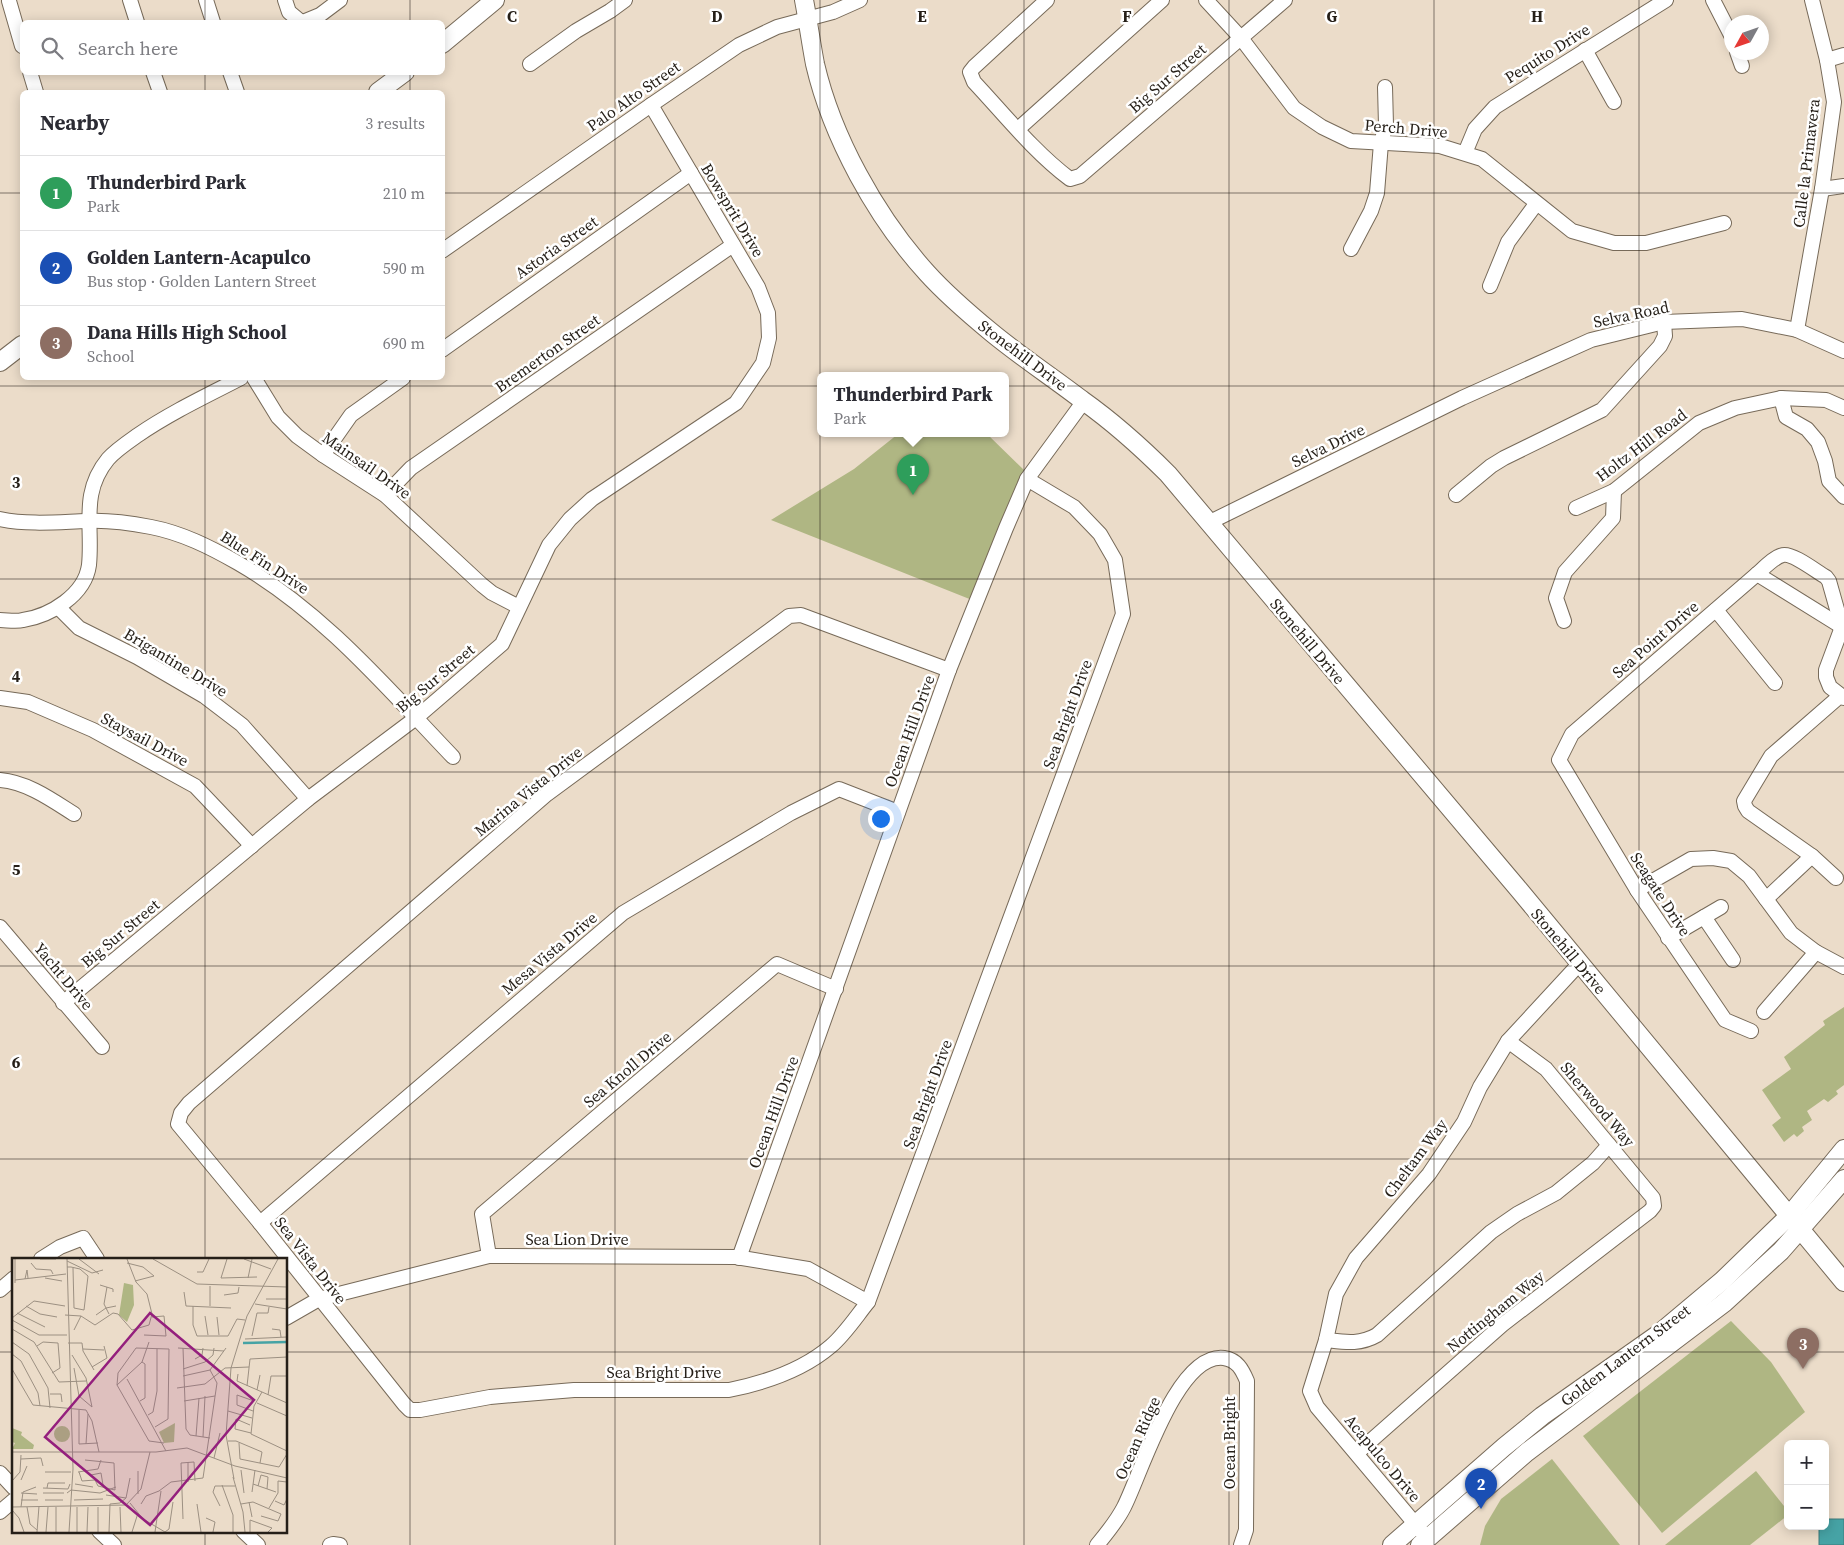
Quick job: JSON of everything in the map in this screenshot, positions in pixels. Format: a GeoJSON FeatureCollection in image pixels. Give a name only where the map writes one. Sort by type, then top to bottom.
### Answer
{"type":"FeatureCollection","features":[{"type":"Feature","properties":{"kind":"main road"},"geometry":{"type":"LineString","coordinates":[[445,42],[495,0]]}},
{"type":"Feature","properties":{"kind":"main road","name":"Stonehill Drive"},"geometry":{"type":"LineString","coordinates":[[804,0],[816,64],[830,112],[854,165],[875,204],[926,272],[955,301],[992,333],[1084,401],[1136,443],[1168,474],[1580,963],[1844,1282]]}},
{"type":"Feature","properties":{"kind":"main road"},"geometry":{"type":"LineString","coordinates":[[381,90],[401,75]]}},
{"type":"Feature","properties":{"kind":"main road"},"geometry":{"type":"LineString","coordinates":[[0,362],[20,347]]}},
{"type":"Feature","properties":{"kind":"main road","name":"Golden Lantern Street"},"geometry":{"type":"LineString","coordinates":[[1392,1545],[1542,1416],[1631,1354],[1692,1306],[1748,1257],[1789,1216],[1844,1149]]}},
{"type":"Feature","properties":{"kind":"main road","name":"Golden Lantern Street"},"geometry":{"type":"LineString","coordinates":[[1427,1543],[1553,1432],[1724,1303],[1772,1260],[1844,1180]]}},
{"type":"Feature","properties":{"kind":"street"},"geometry":{"type":"LineString","coordinates":[[9,0],[20,39]]}},
{"type":"Feature","properties":{"kind":"street"},"geometry":{"type":"LineString","coordinates":[[130,0],[136,20]]}},
{"type":"Feature","properties":{"kind":"street"},"geometry":{"type":"LineString","coordinates":[[206,0],[212,20]]}},
{"type":"Feature","properties":{"kind":"street"},"geometry":{"type":"LineString","coordinates":[[307,20],[320,15],[340,0]]}},
{"type":"Feature","properties":{"kind":"street"},"geometry":{"type":"LineString","coordinates":[[530,64],[576,31],[610,12],[625,0]]}},
{"type":"Feature","properties":{"kind":"street","name":"Palo Alto Street"},"geometry":{"type":"LineString","coordinates":[[445,249],[651,104],[740,45],[777,27],[833,12],[860,0]]}},
{"type":"Feature","properties":{"kind":"street"},"geometry":{"type":"LineString","coordinates":[[1047,0],[970,72],[974,82],[1018,130],[1162,0]]}},
{"type":"Feature","properties":{"kind":"street","name":"Perch Drive"},"geometry":{"type":"LineString","coordinates":[[1206,0],[1240,38],[1294,108],[1322,127],[1351,141],[1433,145],[1465,153],[1482,160],[1572,231],[1614,243],[1646,243],[1724,223]]}},
{"type":"Feature","properties":{"kind":"street","name":"Big Sur Street"},"geometry":{"type":"LineString","coordinates":[[1018,130],[1059,171],[1070,179],[1080,176],[1285,0]]}},
{"type":"Feature","properties":{"kind":"street","name":"Pequito Drive"},"geometry":{"type":"LineString","coordinates":[[1465,153],[1475,129],[1495,107],[1666,0]]}},
{"type":"Feature","properties":{"kind":"street"},"geometry":{"type":"LineString","coordinates":[[1713,0],[1724,21]]}},
{"type":"Feature","properties":{"kind":"street","name":"Calle la Primavera"},"geometry":{"type":"LineString","coordinates":[[1797,330],[1822,189],[1834,102],[1827,60],[1812,0]]}},
{"type":"Feature","properties":{"kind":"street"},"geometry":{"type":"LineString","coordinates":[[287,6],[300,20]]}},
{"type":"Feature","properties":{"kind":"street"},"geometry":{"type":"LineString","coordinates":[[1585,50],[1614,102]]}},
{"type":"Feature","properties":{"kind":"street"},"geometry":{"type":"LineString","coordinates":[[1827,60],[1844,56]]}},
{"type":"Feature","properties":{"kind":"street"},"geometry":{"type":"LineString","coordinates":[[1740,60],[1742,66]]}},
{"type":"Feature","properties":{"kind":"street"},"geometry":{"type":"LineString","coordinates":[[31,75],[35,90]]}},
{"type":"Feature","properties":{"kind":"street"},"geometry":{"type":"LineString","coordinates":[[155,75],[159,90]]}},
{"type":"Feature","properties":{"kind":"street"},"geometry":{"type":"LineString","coordinates":[[231,75],[236,90]]}},
{"type":"Feature","properties":{"kind":"street"},"geometry":{"type":"LineString","coordinates":[[1351,249],[1371,211],[1377,193],[1381,143],[1386,125],[1385,87]]}},
{"type":"Feature","properties":{"kind":"street","name":"Bowsprit Drive"},"geometry":{"type":"LineString","coordinates":[[651,104],[758,287],[768,313],[769,338]]}},
{"type":"Feature","properties":{"kind":"street","name":"Astoria Street"},"geometry":{"type":"LineString","coordinates":[[445,348],[690,173]]}},
{"type":"Feature","properties":{"kind":"street"},"geometry":{"type":"LineString","coordinates":[[1822,189],[1844,186]]}},
{"type":"Feature","properties":{"kind":"street"},"geometry":{"type":"LineString","coordinates":[[1490,286],[1508,242],[1536,204]]}},
{"type":"Feature","properties":{"kind":"street","name":"Bremerton Street"},"geometry":{"type":"LineString","coordinates":[[385,495],[411,468],[733,245]]}},
{"type":"Feature","properties":{"kind":"street","name":"Selva Road"},"geometry":{"type":"LineString","coordinates":[[1462,398],[1591,340],[1664,322],[1742,319],[1797,330],[1844,351]]}},
{"type":"Feature","properties":{"kind":"street"},"geometry":{"type":"LineString","coordinates":[[1456,495],[1491,466],[1504,458],[1590,418],[1602,410],[1660,346],[1666,336],[1664,322]]}},
{"type":"Feature","properties":{"kind":"street","name":"Big Sur Street"},"geometry":{"type":"LineString","coordinates":[[63,1004],[308,799],[416,718],[502,644],[549,545],[570,519],[592,499],[736,403],[763,363],[769,338]]}},
{"type":"Feature","properties":{"kind":"street"},"geometry":{"type":"LineString","coordinates":[[0,620],[23,620],[59,608],[76,592],[85,579],[89,566],[88,521],[90,498],[95,479],[109,459],[124,445],[155,424],[237,380]]}},
{"type":"Feature","properties":{"kind":"street","name":"Mainsail Drive"},"geometry":{"type":"LineString","coordinates":[[255,380],[278,417],[297,436],[385,495],[492,593],[519,607]]}},
{"type":"Feature","properties":{"kind":"street"},"geometry":{"type":"LineString","coordinates":[[323,455],[351,415],[400,380]]}},
{"type":"Feature","properties":{"kind":"street","name":"Selva Drive"},"geometry":{"type":"LineString","coordinates":[[1208,523],[1462,398]]}},
{"type":"Feature","properties":{"kind":"street"},"geometry":{"type":"LineString","coordinates":[[1781,398],[1786,417],[1807,429],[1818,442],[1825,461],[1829,481],[1844,497]]}},
{"type":"Feature","properties":{"kind":"street","name":"Holtz Hill Road"},"geometry":{"type":"LineString","coordinates":[[1576,508],[1614,491],[1699,423],[1735,408],[1781,398],[1826,400],[1844,408]]}},
{"type":"Feature","properties":{"kind":"street","name":"Ocean Hill Drive"},"geometry":{"type":"LineString","coordinates":[[738,1258],[949,670],[1027,479],[1084,401]]}},
{"type":"Feature","properties":{"kind":"street","name":"Sea Bright Drive"},"geometry":{"type":"LineString","coordinates":[[420,1410],[490,1397],[574,1390],[729,1390],[752,1385],[810,1360],[831,1346],[868,1302],[1123,614],[1115,560],[1100,534],[1074,507],[1027,479]]}},
{"type":"Feature","properties":{"kind":"street"},"geometry":{"type":"LineString","coordinates":[[1564,622],[1556,598],[1565,572],[1614,518],[1614,491]]}},
{"type":"Feature","properties":{"kind":"street","name":"Blue Fin Drive"},"geometry":{"type":"LineString","coordinates":[[0,519],[34,524],[88,521],[133,524],[169,531],[202,543],[246,567],[287,595],[331,630],[453,757]]}},
{"type":"Feature","properties":{"kind":"street","name":"Sea Point Drive"},"geometry":{"type":"LineString","coordinates":[[1559,760],[1572,734],[1778,557],[1785,555],[1793,557],[1828,579],[1836,600],[1843,628]]}},
{"type":"Feature","properties":{"kind":"street"},"geometry":{"type":"LineString","coordinates":[[1757,574],[1843,628],[1826,670],[1826,677],[1830,687],[1842,697],[1771,756],[1744,801],[1744,806],[1812,856],[1836,878]]}},
{"type":"Feature","properties":{"kind":"street","name":"Brigantine Drive"},"geometry":{"type":"LineString","coordinates":[[59,608],[79,628],[137,657],[204,696],[242,725],[308,799]]}},
{"type":"Feature","properties":{"kind":"street"},"geometry":{"type":"LineString","coordinates":[[1716,610],[1775,683]]}},
{"type":"Feature","properties":{"kind":"street","name":"Marina Vista Drive"},"geometry":{"type":"LineString","coordinates":[[178,1124],[181,1113],[189,1104],[547,794],[789,616],[801,614],[949,670]]}},
{"type":"Feature","properties":{"kind":"street","name":"Staysail Drive"},"geometry":{"type":"LineString","coordinates":[[0,698],[28,702],[93,730],[195,786],[252,846]]}},
{"type":"Feature","properties":{"kind":"street","name":"Seagate Drive"},"geometry":{"type":"LineString","coordinates":[[1559,760],[1636,890],[1725,1020],[1750,1031]]}},
{"type":"Feature","properties":{"kind":"street"},"geometry":{"type":"LineString","coordinates":[[0,780],[21,785],[43,795],[74,814]]}},
{"type":"Feature","properties":{"kind":"street","name":"Mesa Vista Drive"},"geometry":{"type":"LineString","coordinates":[[260,1223],[623,913],[791,813],[839,789],[898,812]]}},
{"type":"Feature","properties":{"kind":"street"},"geometry":{"type":"LineString","coordinates":[[1766,899],[1812,856]]}},
{"type":"Feature","properties":{"kind":"street"},"geometry":{"type":"LineString","coordinates":[[1636,890],[1691,859],[1713,858],[1731,861],[1749,876],[1791,934],[1816,952],[1844,967]]}},
{"type":"Feature","properties":{"kind":"street"},"geometry":{"type":"LineString","coordinates":[[1668,938],[1721,906]]}},
{"type":"Feature","properties":{"kind":"street"},"geometry":{"type":"LineString","coordinates":[[1704,917],[1733,960]]}},
{"type":"Feature","properties":{"kind":"street","name":"Yacht Drive"},"geometry":{"type":"LineString","coordinates":[[0,927],[63,1004],[102,1047]]}},
{"type":"Feature","properties":{"kind":"street"},"geometry":{"type":"LineString","coordinates":[[1764,1012],[1816,952]]}},
{"type":"Feature","properties":{"kind":"street","name":"Cheltam Way"},"geometry":{"type":"LineString","coordinates":[[1310,1391],[1326,1340],[1336,1294],[1356,1258],[1429,1174],[1464,1122],[1480,1087],[1508,1041],[1580,963]]}},
{"type":"Feature","properties":{"kind":"street","name":"Sea Knoll Drive"},"geometry":{"type":"LineString","coordinates":[[489,1256],[482,1214],[777,964],[836,989]]}},
{"type":"Feature","properties":{"kind":"street","name":"Sherwood Way"},"geometry":{"type":"LineString","coordinates":[[1508,1041],[1546,1069],[1653,1198]]}},
{"type":"Feature","properties":{"kind":"street","name":"Sea Vista Drive"},"geometry":{"type":"LineString","coordinates":[[178,1124],[287,1258]]}},
{"type":"Feature","properties":{"kind":"street"},"geometry":{"type":"LineString","coordinates":[[1326,1340],[1357,1343],[1377,1335],[1491,1232],[1517,1214],[1556,1193],[1593,1163],[1609,1145]]}},
{"type":"Feature","properties":{"kind":"street","name":"Nottingham Way"},"geometry":{"type":"LineString","coordinates":[[1357,1453],[1502,1325],[1650,1211],[1654,1206],[1653,1198]]}},
{"type":"Feature","properties":{"kind":"street"},"geometry":{"type":"LineString","coordinates":[[43,1258],[60,1247],[83,1238],[96,1258]]}},
{"type":"Feature","properties":{"kind":"street","name":"Sea Lion Drive"},"geometry":{"type":"LineString","coordinates":[[288,1317],[319,1299],[489,1256],[738,1258],[808,1269],[868,1302]]}},
{"type":"Feature","properties":{"kind":"street","name":"Sea Vista Drive"},"geometry":{"type":"LineString","coordinates":[[288,1259],[404,1404],[410,1410],[420,1410]]}},
{"type":"Feature","properties":{"kind":"street"},"geometry":{"type":"LineString","coordinates":[[0,1290],[12,1280]]}},
{"type":"Feature","properties":{"kind":"street","name":"Ocean Ridge"},"geometry":{"type":"LineString","coordinates":[[1097,1545],[1123,1509],[1152,1439],[1172,1400],[1198,1367],[1211,1358],[1219,1357]]}},
{"type":"Feature","properties":{"kind":"street","name":"Ocean Bright"},"geometry":{"type":"LineString","coordinates":[[1219,1357],[1235,1361],[1242,1370],[1246,1380],[1246,1530],[1241,1545]]}},
{"type":"Feature","properties":{"kind":"street","name":"Acapulco Drive"},"geometry":{"type":"LineString","coordinates":[[1310,1391],[1317,1407],[1416,1524],[1427,1543]]}},
{"type":"Feature","properties":{"kind":"street"},"geometry":{"type":"LineString","coordinates":[[0,1473],[12,1486]]}},
{"type":"Feature","properties":{"kind":"street"},"geometry":{"type":"LineString","coordinates":[[0,1512],[12,1502]]}},
{"type":"Feature","properties":{"kind":"street"},"geometry":{"type":"LineString","coordinates":[[100,1532],[114,1545]]}},
{"type":"Feature","properties":{"kind":"street"},"geometry":{"type":"LineString","coordinates":[[243,1532],[258,1545]]}},
{"type":"Feature","properties":{"kind":"street"},"geometry":{"type":"LineString","coordinates":[[330,1545],[340,1545]]}},
{"type":"Feature","properties":{"kind":"green space"},"geometry":{"type":"Polygon","coordinates":[[[894,437],[990,437],[1025,471],[972,600],[771,520],[854,469],[894,437]]]}},
{"type":"Feature","properties":{"kind":"green space"},"geometry":{"type":"Polygon","coordinates":[[[1844,1007],[1844,1085],[1836,1091],[1838,1094],[1828,1102],[1824,1099],[1807,1111],[1812,1120],[1802,1127],[1804,1131],[1797,1137],[1794,1134],[1784,1142],[1772,1125],[1781,1118],[1762,1090],[1791,1069],[1784,1057],[1825,1025],[1823,1021],[1844,1007]]]}},
{"type":"Feature","properties":{"kind":"green space"},"geometry":{"type":"Polygon","coordinates":[[[1731,1321],[1771,1362],[1805,1412],[1662,1533],[1583,1436],[1731,1321]]]}},
{"type":"Feature","properties":{"kind":"green space"},"geometry":{"type":"Polygon","coordinates":[[[1552,1459],[1620,1545],[1480,1545],[1485,1526],[1501,1499],[1552,1459]]]}},
{"type":"Feature","properties":{"kind":"green space"},"geometry":{"type":"Polygon","coordinates":[[[1756,1471],[1784,1506],[1784,1518],[1750,1545],[1665,1545],[1756,1471]]]}},
{"type":"Feature","properties":{"kind":"water"},"geometry":{"type":"Polygon","coordinates":[[[1829,1519],[1844,1519],[1844,1545],[1819,1545],[1819,1530],[1829,1530],[1829,1519]]]}},
{"type":"Feature","properties":{"kind":"place","name":"Thunderbird Park"},"geometry":{"type":"Point","coordinates":[913,495]}},
{"type":"Feature","properties":{"kind":"place","name":"Dana Hills High School"},"geometry":{"type":"Point","coordinates":[1803,1369]}},
{"type":"Feature","properties":{"kind":"place","name":"Golden Lantern-Acapulco"},"geometry":{"type":"Point","coordinates":[1481,1509]}}]}
